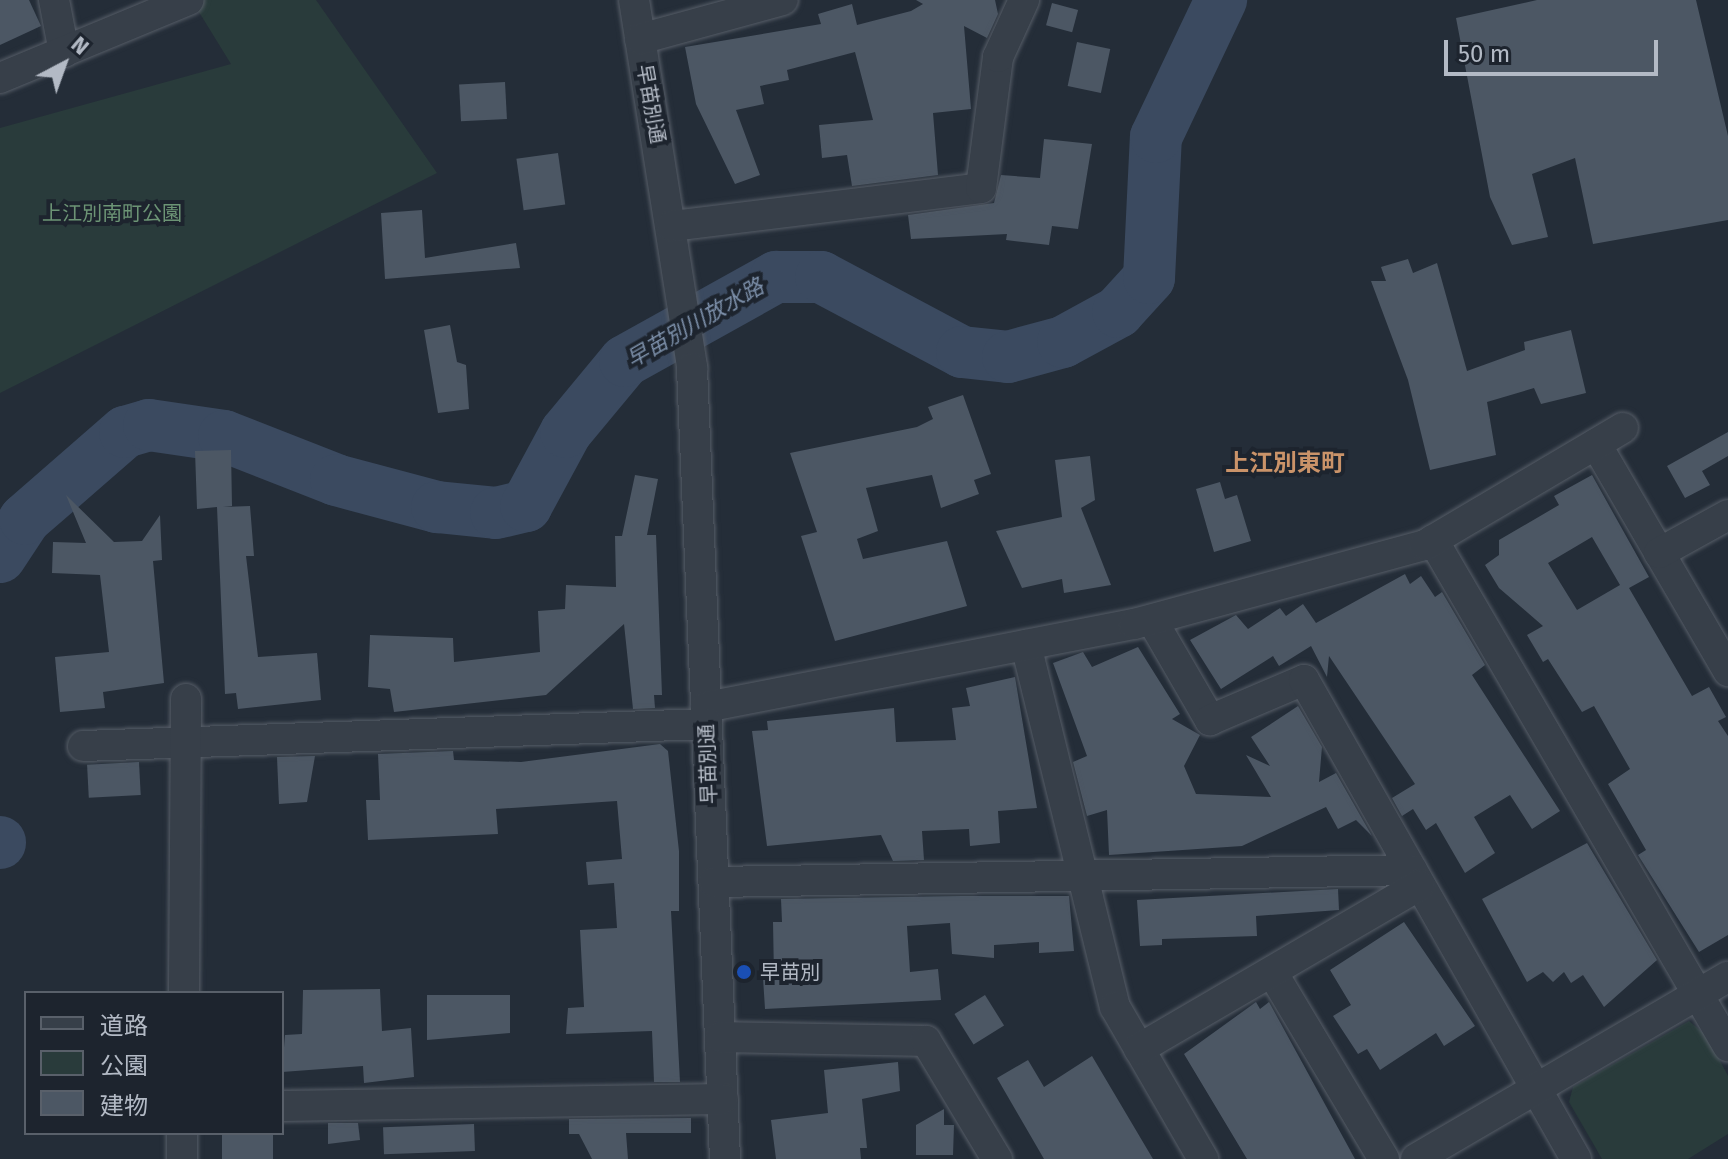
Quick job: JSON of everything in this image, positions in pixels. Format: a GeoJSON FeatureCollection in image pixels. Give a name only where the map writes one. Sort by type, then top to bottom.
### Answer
{"type":"FeatureCollection","features":[{"type":"Feature","properties":{"kind":"street"},"geometry":{"type":"LineString","coordinates":[[54,0],[64,52]]}},
{"type":"Feature","properties":{"kind":"street"},"geometry":{"type":"LineString","coordinates":[[0,78],[188,0]]}},
{"type":"Feature","properties":{"kind":"street","name":"早苗別通"},"geometry":{"type":"LineString","coordinates":[[634,0],[692,368],[725,1159]]}},
{"type":"Feature","properties":{"kind":"street"},"geometry":{"type":"LineString","coordinates":[[640,39],[783,0]]}},
{"type":"Feature","properties":{"kind":"street"},"geometry":{"type":"LineString","coordinates":[[674,241],[981,188],[998,57],[1024,0]]}},
{"type":"Feature","properties":{"kind":"street"},"geometry":{"type":"LineString","coordinates":[[83,746],[706,716],[1152,620],[1433,540],[1623,428]]}},
{"type":"Feature","properties":{"kind":"street"},"geometry":{"type":"LineString","coordinates":[[1596,444],[1728,671]]}},
{"type":"Feature","properties":{"kind":"street"},"geometry":{"type":"LineString","coordinates":[[1659,553],[1728,515]]}},
{"type":"Feature","properties":{"kind":"street"},"geometry":{"type":"LineString","coordinates":[[1433,540],[1728,1046]]}},
{"type":"Feature","properties":{"kind":"street"},"geometry":{"type":"LineString","coordinates":[[1152,620],[1210,720],[1304,680],[1576,1159]]}},
{"type":"Feature","properties":{"kind":"street"},"geometry":{"type":"LineString","coordinates":[[1026,645],[1115,1007],[1203,1159]]}},
{"type":"Feature","properties":{"kind":"street"},"geometry":{"type":"LineString","coordinates":[[184,991],[186,699]]}},
{"type":"Feature","properties":{"kind":"street"},"geometry":{"type":"LineString","coordinates":[[714,882],[1082,872],[1416,878]]}},
{"type":"Feature","properties":{"kind":"street"},"geometry":{"type":"LineString","coordinates":[[1139,1049],[1272,972],[1416,878]]}},
{"type":"Feature","properties":{"kind":"street"},"geometry":{"type":"LineString","coordinates":[[1272,972],[1384,1159]]}},
{"type":"Feature","properties":{"kind":"street"},"geometry":{"type":"LineString","coordinates":[[1416,1159],[1728,977]]}},
{"type":"Feature","properties":{"kind":"street"},"geometry":{"type":"LineString","coordinates":[[720,1037],[926,1041],[997,1159]]}},
{"type":"Feature","properties":{"kind":"street"},"geometry":{"type":"LineString","coordinates":[[284,1106],[723,1099]]}},
{"type":"Feature","properties":{"kind":"street"},"geometry":{"type":"LineString","coordinates":[[182,1135],[182,1159]]}},
{"type":"Feature","properties":{"kind":"green space","name":"上江別南町公園"},"geometry":{"type":"Polygon","coordinates":[[[205,0],[316,0],[437,173],[0,393],[0,128],[231,64],[194,4],[205,0]]]}},
{"type":"Feature","properties":{"kind":"green space"},"geometry":{"type":"Polygon","coordinates":[[[1689,1021],[1707,1036],[1728,1076],[1728,1134],[1688,1159],[1602,1159],[1569,1102],[1573,1087],[1689,1021]]]}},
{"type":"Feature","properties":{"kind":"building"},"geometry":{"type":"Polygon","coordinates":[[[0,0],[29,0],[41,26],[0,45],[0,0]]]}},
{"type":"Feature","properties":{"kind":"building"},"geometry":{"type":"Polygon","coordinates":[[[916,0],[995,0],[998,14],[987,38],[964,26],[971,109],[933,113],[938,175],[852,186],[847,155],[822,158],[819,125],[873,120],[855,52],[787,70],[789,80],[760,86],[764,104],[736,110],[760,175],[735,184],[696,104],[685,47],[821,24],[818,14],[852,4],[857,25],[911,11],[923,4],[916,0]]]}},
{"type":"Feature","properties":{"kind":"building"},"geometry":{"type":"Polygon","coordinates":[[[1537,0],[1696,0],[1728,136],[1728,220],[1593,244],[1575,158],[1532,174],[1548,237],[1512,245],[1490,197],[1456,18],[1537,0]]]}},
{"type":"Feature","properties":{"kind":"building"},"geometry":{"type":"Polygon","coordinates":[[[1052,3],[1078,10],[1072,32],[1046,25],[1052,3]]]}},
{"type":"Feature","properties":{"kind":"building"},"geometry":{"type":"Polygon","coordinates":[[[1077,42],[1110,49],[1101,93],[1068,86],[1077,42]]]}},
{"type":"Feature","properties":{"kind":"building"},"geometry":{"type":"Polygon","coordinates":[[[505,82],[507,119],[461,121],[459,84],[505,82]]]}},
{"type":"Feature","properties":{"kind":"building"},"geometry":{"type":"Polygon","coordinates":[[[1044,139],[1092,144],[1078,229],[1052,226],[1049,245],[1006,240],[1007,234],[911,239],[908,215],[994,203],[1001,175],[1040,178],[1044,139]]]}},
{"type":"Feature","properties":{"kind":"building"},"geometry":{"type":"Polygon","coordinates":[[[558,153],[565,204],[524,210],[516,159],[558,153]]]}},
{"type":"Feature","properties":{"kind":"building"},"geometry":{"type":"Polygon","coordinates":[[[422,210],[425,258],[516,243],[520,268],[385,279],[381,213],[422,210]]]}},
{"type":"Feature","properties":{"kind":"building"},"geometry":{"type":"Polygon","coordinates":[[[1408,259],[1413,273],[1437,263],[1467,371],[1525,350],[1524,342],[1571,330],[1586,393],[1541,404],[1534,388],[1487,402],[1496,455],[1430,470],[1408,380],[1371,281],[1386,281],[1381,267],[1408,259]]]}},
{"type":"Feature","properties":{"kind":"building"},"geometry":{"type":"Polygon","coordinates":[[[450,325],[457,362],[466,365],[469,409],[438,413],[424,330],[450,325]]]}},
{"type":"Feature","properties":{"kind":"building"},"geometry":{"type":"Polygon","coordinates":[[[963,395],[991,474],[974,480],[979,494],[941,508],[932,475],[866,488],[878,531],[857,539],[863,559],[947,541],[967,606],[835,641],[801,536],[817,532],[790,453],[917,427],[933,419],[928,407],[963,395]]]}},
{"type":"Feature","properties":{"kind":"building"},"geometry":{"type":"Polygon","coordinates":[[[1728,432],[1728,456],[1702,471],[1710,485],[1685,498],[1667,466],[1728,432]]]}},
{"type":"Feature","properties":{"kind":"building"},"geometry":{"type":"Polygon","coordinates":[[[231,450],[232,506],[223,507],[250,506],[254,556],[246,556],[258,657],[317,653],[321,700],[238,709],[236,693],[225,694],[217,507],[197,509],[195,451],[231,450]]]}},
{"type":"Feature","properties":{"kind":"building"},"geometry":{"type":"Polygon","coordinates":[[[1090,456],[1095,500],[1081,508],[1111,585],[1064,593],[1062,579],[1022,588],[996,531],[1062,517],[1055,460],[1090,456]]]}},
{"type":"Feature","properties":{"kind":"building"},"geometry":{"type":"Polygon","coordinates":[[[635,475],[658,479],[647,535],[656,535],[662,695],[654,695],[655,708],[633,709],[624,624],[546,695],[394,712],[390,689],[368,687],[370,635],[453,638],[454,662],[540,652],[538,611],[565,609],[566,585],[616,587],[615,536],[622,536],[635,475]]]}},
{"type":"Feature","properties":{"kind":"building"},"geometry":{"type":"Polygon","coordinates":[[[1592,475],[1649,577],[1629,588],[1692,696],[1709,687],[1726,717],[1718,721],[1728,736],[1728,935],[1699,952],[1638,855],[1646,850],[1608,784],[1630,769],[1594,706],[1582,712],[1548,659],[1543,662],[1527,635],[1543,626],[1499,588],[1485,565],[1499,555],[1499,540],[1559,505],[1554,496],[1592,475]],[[1592,537],[1548,563],[1577,610],[1620,585],[1592,537]]]}},
{"type":"Feature","properties":{"kind":"building"},"geometry":{"type":"Polygon","coordinates":[[[1220,482],[1225,499],[1237,495],[1251,541],[1214,552],[1196,489],[1220,482]]]}},
{"type":"Feature","properties":{"kind":"building"},"geometry":{"type":"Polygon","coordinates":[[[66,495],[114,542],[142,541],[160,515],[162,560],[153,561],[164,683],[103,692],[105,708],[60,712],[55,657],[109,652],[100,575],[52,573],[53,542],[86,543],[66,495]]]}},
{"type":"Feature","properties":{"kind":"building"},"geometry":{"type":"Polygon","coordinates":[[[1405,574],[1410,584],[1421,576],[1435,597],[1442,592],[1485,665],[1472,675],[1560,811],[1532,829],[1510,795],[1474,817],[1495,853],[1465,873],[1436,823],[1426,830],[1413,809],[1402,816],[1392,798],[1415,784],[1329,656],[1327,677],[1311,646],[1279,666],[1273,656],[1221,689],[1190,640],[1236,615],[1248,629],[1280,608],[1286,616],[1303,604],[1316,623],[1405,574]]]}},
{"type":"Feature","properties":{"kind":"building"},"geometry":{"type":"Polygon","coordinates":[[[1138,647],[1180,714],[1172,719],[1200,735],[1184,766],[1196,794],[1271,797],[1246,755],[1270,766],[1251,737],[1298,706],[1322,747],[1319,782],[1336,773],[1372,836],[1356,820],[1338,829],[1326,807],[1242,846],[1109,855],[1107,810],[1087,816],[1073,762],[1087,756],[1053,663],[1083,652],[1092,667],[1138,647]]]}},
{"type":"Feature","properties":{"kind":"building"},"geometry":{"type":"Polygon","coordinates":[[[1015,677],[1037,808],[998,811],[1000,843],[970,846],[969,829],[922,831],[924,860],[893,861],[881,835],[767,846],[752,731],[768,730],[767,721],[894,708],[896,742],[956,740],[952,708],[970,706],[966,688],[1015,677]]]}},
{"type":"Feature","properties":{"kind":"building"},"geometry":{"type":"Polygon","coordinates":[[[660,744],[668,751],[679,851],[679,911],[671,911],[680,1082],[654,1082],[652,1031],[566,1034],[568,1008],[584,1007],[580,930],[617,928],[614,883],[588,885],[586,862],[622,859],[617,801],[496,809],[498,834],[368,840],[366,800],[380,800],[378,754],[453,751],[454,760],[521,762],[660,744]]]}},
{"type":"Feature","properties":{"kind":"building"},"geometry":{"type":"Polygon","coordinates":[[[315,756],[307,802],[279,804],[277,757],[315,756]]]}},
{"type":"Feature","properties":{"kind":"building"},"geometry":{"type":"Polygon","coordinates":[[[139,762],[141,795],[89,798],[87,765],[139,762]]]}},
{"type":"Feature","properties":{"kind":"building"},"geometry":{"type":"Polygon","coordinates":[[[1587,843],[1657,960],[1604,1007],[1583,975],[1571,983],[1564,972],[1553,982],[1543,972],[1527,982],[1482,899],[1587,843]]]}},
{"type":"Feature","properties":{"kind":"building"},"geometry":{"type":"Polygon","coordinates":[[[1338,889],[1339,910],[1256,916],[1257,936],[1162,939],[1162,945],[1140,946],[1137,900],[1338,889]]]}},
{"type":"Feature","properties":{"kind":"building"},"geometry":{"type":"Polygon","coordinates":[[[1069,896],[1074,951],[1039,953],[1039,942],[994,945],[994,958],[952,954],[950,923],[907,926],[910,972],[938,969],[941,1000],[765,1009],[763,978],[774,977],[773,922],[782,922],[781,899],[1069,896]]]}},
{"type":"Feature","properties":{"kind":"building"},"geometry":{"type":"Polygon","coordinates":[[[1404,922],[1475,1026],[1444,1046],[1436,1033],[1380,1070],[1367,1049],[1358,1054],[1333,1016],[1351,1005],[1330,970],[1404,922]]]}},
{"type":"Feature","properties":{"kind":"building"},"geometry":{"type":"Polygon","coordinates":[[[380,989],[382,1031],[411,1028],[414,1077],[364,1083],[363,1066],[284,1072],[285,1035],[302,1034],[303,990],[380,989]]]}},
{"type":"Feature","properties":{"kind":"building"},"geometry":{"type":"Polygon","coordinates":[[[427,995],[510,995],[510,1033],[427,1040],[427,995]]]}},
{"type":"Feature","properties":{"kind":"building"},"geometry":{"type":"Polygon","coordinates":[[[985,995],[1004,1026],[974,1045],[954,1014],[985,995]]]}},
{"type":"Feature","properties":{"kind":"building"},"geometry":{"type":"Polygon","coordinates":[[[1256,1002],[1260,1009],[1269,1002],[1355,1159],[1247,1159],[1184,1054],[1256,1002]]]}},
{"type":"Feature","properties":{"kind":"building"},"geometry":{"type":"Polygon","coordinates":[[[1092,1056],[1153,1159],[1044,1159],[997,1078],[1028,1060],[1044,1087],[1092,1056]]]}},
{"type":"Feature","properties":{"kind":"building"},"geometry":{"type":"Polygon","coordinates":[[[898,1062],[900,1091],[862,1099],[867,1148],[860,1148],[861,1159],[776,1159],[771,1120],[828,1113],[824,1070],[898,1062]]]}},
{"type":"Feature","properties":{"kind":"building"},"geometry":{"type":"Polygon","coordinates":[[[944,1109],[944,1125],[954,1125],[953,1155],[916,1155],[916,1125],[944,1109]]]}},
{"type":"Feature","properties":{"kind":"building"},"geometry":{"type":"Polygon","coordinates":[[[691,1118],[691,1133],[626,1133],[628,1159],[592,1159],[579,1134],[569,1134],[569,1119],[691,1118]]]}},
{"type":"Feature","properties":{"kind":"building"},"geometry":{"type":"Polygon","coordinates":[[[328,1123],[358,1123],[360,1140],[328,1144],[328,1123]]]}},
{"type":"Feature","properties":{"kind":"building"},"geometry":{"type":"Polygon","coordinates":[[[474,1124],[475,1151],[384,1154],[383,1127],[474,1124]]]}},
{"type":"Feature","properties":{"kind":"building"},"geometry":{"type":"Polygon","coordinates":[[[222,1135],[273,1135],[273,1159],[222,1159],[222,1135]]]}},
{"type":"Feature","properties":{"kind":"waterway","name":"早苗別川放水路"},"geometry":{"type":"LineString","coordinates":[[0,557],[25,519],[125,432],[149,425],[224,436],[336,480],[437,507],[496,513],[526,506],[566,432],[625,361],[776,277],[821,277],[962,352],[1008,357],[1063,342],[1118,312],[1149,278],[1156,137],[1221,0]]}},
{"type":"Feature","properties":{"kind":"place","name":"早苗別"},"geometry":{"type":"Point","coordinates":[744,972]}},
{"type":"Feature","properties":{"kind":"district","name":"上江別東町"},"geometry":{"type":"Point","coordinates":[1285,464]}}]}
